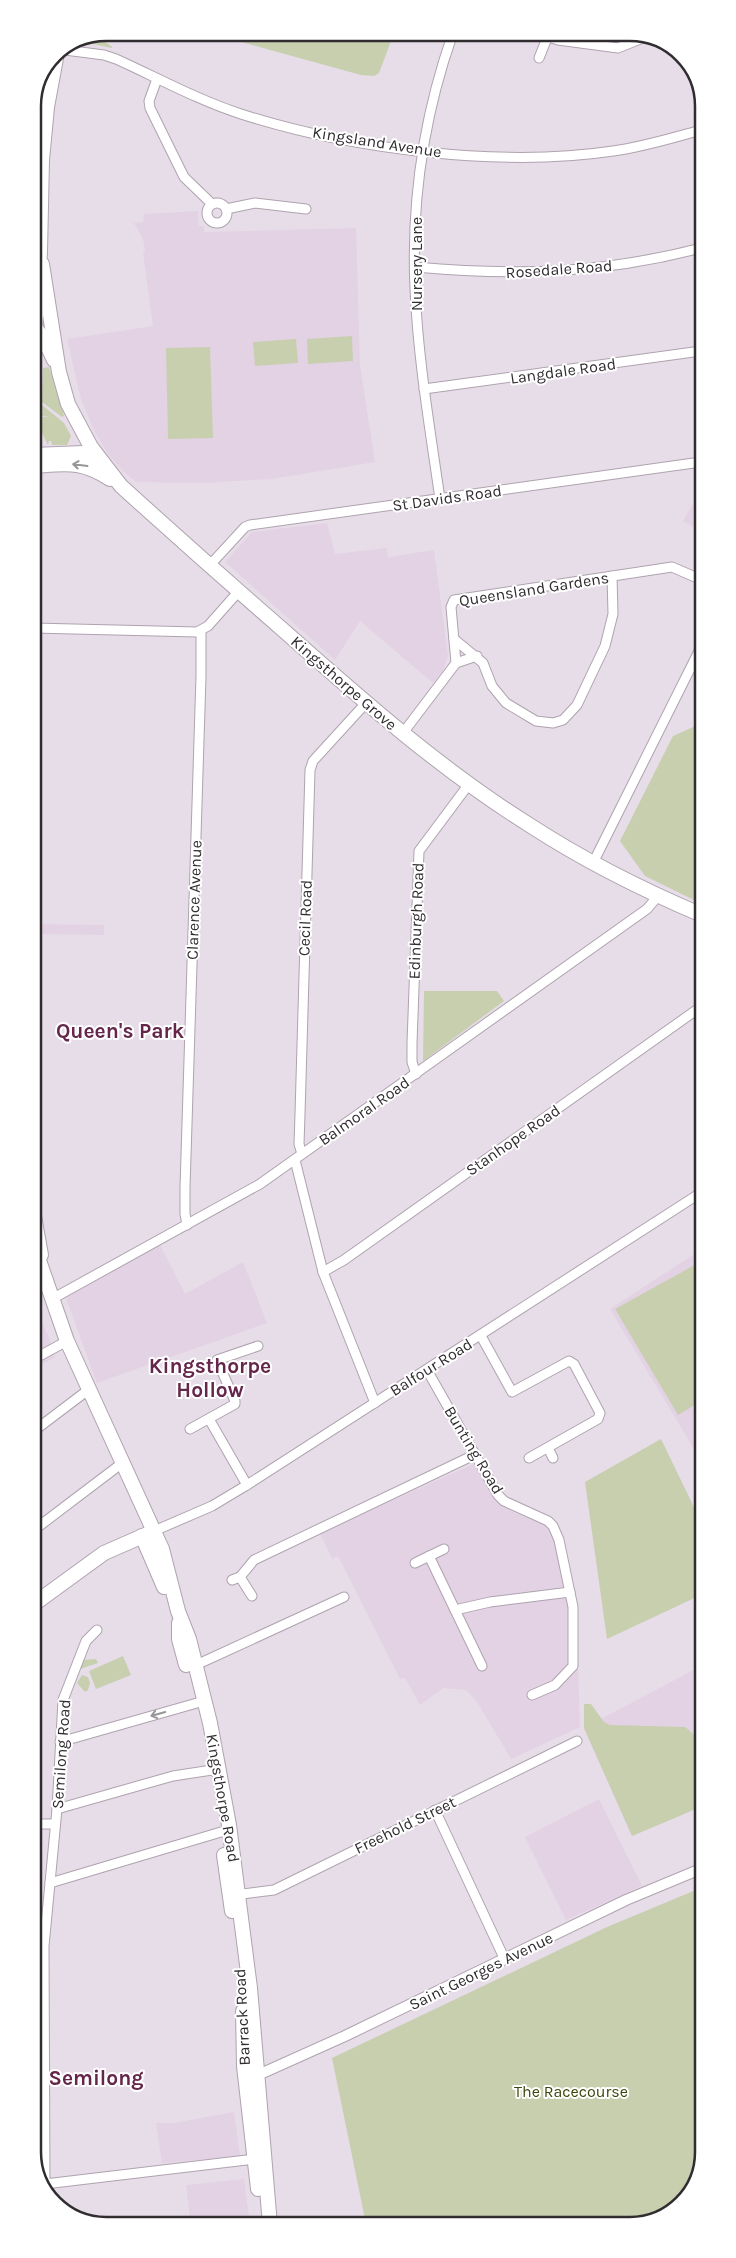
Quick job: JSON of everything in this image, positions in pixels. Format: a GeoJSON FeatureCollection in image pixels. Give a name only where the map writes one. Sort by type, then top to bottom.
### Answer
{"type":"FeatureCollection","features":[{"type":"Feature","properties":{"kind":"main road"},"geometry":{"type":"LineString","coordinates":[[41,215],[43,141],[55,66]]}},
{"type":"Feature","properties":{"kind":"main road","name":"Kingsthorpe Grove"},"geometry":{"type":"LineString","coordinates":[[41,258],[59,372]]}},
{"type":"Feature","properties":{"kind":"main road","name":"Kingsthorpe Grove"},"geometry":{"type":"LineString","coordinates":[[41,336],[59,372],[72,414],[98,458],[121,486],[366,704],[469,784],[530,826],[593,863],[658,896],[695,912]]}},
{"type":"Feature","properties":{"kind":"main road"},"geometry":{"type":"LineString","coordinates":[[41,459],[84,453],[98,458]]}},
{"type":"Feature","properties":{"kind":"main road"},"geometry":{"type":"LineString","coordinates":[[41,461],[87,466],[121,486]]}},
{"type":"Feature","properties":{"kind":"main road"},"geometry":{"type":"LineString","coordinates":[[41,1256],[43,1268]]}},
{"type":"Feature","properties":{"kind":"main road"},"geometry":{"type":"LineString","coordinates":[[41,1263],[43,1268]]}},
{"type":"Feature","properties":{"kind":"main road","name":"Kingsthorpe Road"},"geometry":{"type":"LineString","coordinates":[[43,1268],[67,1341],[121,1464],[148,1533],[162,1549],[178,1611],[189,1638],[196,1665],[221,1832],[250,1988]]}},
{"type":"Feature","properties":{"kind":"main road"},"geometry":{"type":"LineString","coordinates":[[41,1599],[104,1553],[148,1533]]}},
{"type":"Feature","properties":{"kind":"main road","name":"Kingsthorpe Road"},"geometry":{"type":"LineString","coordinates":[[178,1611],[179,1639],[201,1702],[220,1768],[233,1900]]}},
{"type":"Feature","properties":{"kind":"main road","name":"Barrack Road"},"geometry":{"type":"LineString","coordinates":[[233,1900],[244,2030],[244,2066],[261,2217]]}},
{"type":"Feature","properties":{"kind":"main road","name":"Barrack Road"},"geometry":{"type":"LineString","coordinates":[[250,1988],[269,2217]]}},
{"type":"Feature","properties":{"kind":"main road","name":"Barrack Road"},"geometry":{"type":"LineString","coordinates":[[250,2125],[254,2118],[252,2089],[254,2080],[258,2075]]}},
{"type":"Feature","properties":{"kind":"street","name":"Nursery Lane"},"geometry":{"type":"LineString","coordinates":[[440,499],[424,390],[418,335],[414,267],[416,202],[422,151],[435,94],[451,41]]}},
{"type":"Feature","properties":{"kind":"street"},"geometry":{"type":"LineString","coordinates":[[539,58],[546,41]]}},
{"type":"Feature","properties":{"kind":"street"},"geometry":{"type":"LineString","coordinates":[[580,41],[618,48],[635,41]]}},
{"type":"Feature","properties":{"kind":"street","name":"Kingsland Avenue"},"geometry":{"type":"LineString","coordinates":[[72,51],[116,59],[198,98],[241,114],[280,125],[362,142],[422,151],[496,157],[570,155],[627,149],[695,132]]}},
{"type":"Feature","properties":{"kind":"street"},"geometry":{"type":"LineString","coordinates":[[157,79],[149,102],[150,108],[184,177],[212,204]]}},
{"type":"Feature","properties":{"kind":"street"},"geometry":{"type":"LineString","coordinates":[[226,209],[226,218],[221,222],[214,223],[207,216],[212,204],[218,203],[226,209],[255,203],[306,208]]}},
{"type":"Feature","properties":{"kind":"street","name":"Rosedale Road"},"geometry":{"type":"LineString","coordinates":[[414,267],[499,273],[555,272],[645,261],[695,249]]}},
{"type":"Feature","properties":{"kind":"street","name":"Langdale Road"},"geometry":{"type":"LineString","coordinates":[[424,390],[695,352]]}},
{"type":"Feature","properties":{"kind":"street","name":"St Davids Road"},"geometry":{"type":"LineString","coordinates":[[210,565],[250,524],[695,463]]}},
{"type":"Feature","properties":{"kind":"street","name":"Queensland Gardens"},"geometry":{"type":"LineString","coordinates":[[456,664],[451,607],[454,600],[672,567],[695,577]]}},
{"type":"Feature","properties":{"kind":"street"},"geometry":{"type":"LineString","coordinates":[[454,639],[477,656],[483,663],[492,686],[506,703],[536,721],[553,723],[563,720],[577,705],[605,646],[613,614],[612,576]]}},
{"type":"Feature","properties":{"kind":"street"},"geometry":{"type":"LineString","coordinates":[[41,628],[201,632],[239,591]]}},
{"type":"Feature","properties":{"kind":"street","name":"Clarence Avenue"},"geometry":{"type":"LineString","coordinates":[[187,1225],[185,1188],[201,632]]}},
{"type":"Feature","properties":{"kind":"street"},"geometry":{"type":"LineString","coordinates":[[403,733],[456,664],[477,656]]}},
{"type":"Feature","properties":{"kind":"street"},"geometry":{"type":"LineString","coordinates":[[593,863],[695,659]]}},
{"type":"Feature","properties":{"kind":"street","name":"Cecil Road"},"geometry":{"type":"LineString","coordinates":[[366,704],[313,762],[310,770],[299,1157],[323,1272],[375,1403]]}},
{"type":"Feature","properties":{"kind":"street","name":"Edinburgh Road"},"geometry":{"type":"LineString","coordinates":[[416,1074],[412,1062],[412,1043],[419,851],[469,784]]}},
{"type":"Feature","properties":{"kind":"street","name":"Balmoral Road"},"geometry":{"type":"LineString","coordinates":[[52,1299],[260,1184],[647,909],[658,896]]}},
{"type":"Feature","properties":{"kind":"street","name":"Stanhope Road"},"geometry":{"type":"LineString","coordinates":[[323,1272],[695,1011]]}},
{"type":"Feature","properties":{"kind":"street","name":"Balfour Road"},"geometry":{"type":"LineString","coordinates":[[148,1533],[212,1506],[247,1485],[695,1197]]}},
{"type":"Feature","properties":{"kind":"street"},"geometry":{"type":"LineString","coordinates":[[481,1336],[512,1392],[569,1361],[574,1364],[600,1413],[598,1419],[530,1458]]}},
{"type":"Feature","properties":{"kind":"street"},"geometry":{"type":"LineString","coordinates":[[41,1355],[67,1341]]}},
{"type":"Feature","properties":{"kind":"street"},"geometry":{"type":"LineString","coordinates":[[190,1429],[235,1404],[217,1360],[258,1346]]}},
{"type":"Feature","properties":{"kind":"street","name":"Bunting Road"},"geometry":{"type":"LineString","coordinates":[[427,1370],[498,1495],[504,1501],[542,1518],[553,1526],[558,1540],[570,1592],[574,1635],[573,1666],[555,1684],[532,1695]]}},
{"type":"Feature","properties":{"kind":"street"},"geometry":{"type":"LineString","coordinates":[[41,1426],[88,1390]]}},
{"type":"Feature","properties":{"kind":"street"},"geometry":{"type":"LineString","coordinates":[[209,1419],[247,1485]]}},
{"type":"Feature","properties":{"kind":"street"},"geometry":{"type":"LineString","coordinates":[[548,1448],[554,1458]]}},
{"type":"Feature","properties":{"kind":"street"},"geometry":{"type":"LineString","coordinates":[[252,1596],[236,1578],[254,1560],[474,1454]]}},
{"type":"Feature","properties":{"kind":"street"},"geometry":{"type":"LineString","coordinates":[[41,1525],[121,1464]]}},
{"type":"Feature","properties":{"kind":"street"},"geometry":{"type":"LineString","coordinates":[[415,1563],[444,1549]]}},
{"type":"Feature","properties":{"kind":"street"},"geometry":{"type":"LineString","coordinates":[[429,1556],[482,1666]]}},
{"type":"Feature","properties":{"kind":"street"},"geometry":{"type":"LineString","coordinates":[[456,1610],[490,1602],[570,1592]]}},
{"type":"Feature","properties":{"kind":"street"},"geometry":{"type":"LineString","coordinates":[[196,1665],[344,1597]]}},
{"type":"Feature","properties":{"kind":"street","name":"Semilong Road"},"geometry":{"type":"LineString","coordinates":[[41,1935],[50,1883],[57,1809],[63,1700],[86,1641],[97,1630]]}},
{"type":"Feature","properties":{"kind":"street"},"geometry":{"type":"LineString","coordinates":[[60,1742],[201,1702]]}},
{"type":"Feature","properties":{"kind":"street","name":"Freehold Street"},"geometry":{"type":"LineString","coordinates":[[233,1900],[274,1890],[577,1741]]}},
{"type":"Feature","properties":{"kind":"street"},"geometry":{"type":"LineString","coordinates":[[57,1809],[173,1776],[212,1770]]}},
{"type":"Feature","properties":{"kind":"street"},"geometry":{"type":"LineString","coordinates":[[435,1810],[505,1960]]}},
{"type":"Feature","properties":{"kind":"street"},"geometry":{"type":"LineString","coordinates":[[41,1824],[55,1824]]}},
{"type":"Feature","properties":{"kind":"street"},"geometry":{"type":"LineString","coordinates":[[50,1883],[221,1832]]}},
{"type":"Feature","properties":{"kind":"street","name":"Saint Georges Avenue"},"geometry":{"type":"LineString","coordinates":[[258,2075],[505,1960],[626,1900],[695,1871]]}},
{"type":"Feature","properties":{"kind":"street","name":"Semilong Road"},"geometry":{"type":"LineString","coordinates":[[41,2102],[45,2173]]}},
{"type":"Feature","properties":{"kind":"street"},"geometry":{"type":"LineString","coordinates":[[50,2184],[255,2159]]}},
{"type":"Feature","properties":{"kind":"shaded area"},"geometry":{"type":"Polygon","coordinates":[[[198,211],[199,226],[204,226],[204,232],[356,228],[360,365],[375,462],[272,479],[202,483],[136,482],[107,453],[94,430],[81,399],[67,339],[153,326],[143,239],[134,223],[143,222],[144,214],[198,211]]]}},
{"type":"Feature","properties":{"kind":"shaded area"},"geometry":{"type":"Polygon","coordinates":[[[695,501],[695,528],[683,521],[695,501]]]}},
{"type":"Feature","properties":{"kind":"shaded area"},"geometry":{"type":"Polygon","coordinates":[[[327,523],[335,554],[387,548],[388,557],[434,550],[448,656],[443,670],[433,683],[360,621],[335,660],[225,562],[252,532],[327,523]]]}},
{"type":"Feature","properties":{"kind":"shaded area"},"geometry":{"type":"Polygon","coordinates":[[[41,924],[104,925],[104,935],[41,934],[41,924]]]}},
{"type":"Feature","properties":{"kind":"shaded area"},"geometry":{"type":"Polygon","coordinates":[[[158,1241],[185,1294],[243,1262],[267,1323],[97,1383],[64,1293],[158,1241]]]}},
{"type":"Feature","properties":{"kind":"shaded area"},"geometry":{"type":"Polygon","coordinates":[[[695,1254],[695,1451],[610,1309],[695,1254]]]}},
{"type":"Feature","properties":{"kind":"shaded area"},"geometry":{"type":"Polygon","coordinates":[[[41,1320],[50,1340],[55,1357],[41,1365],[41,1320]]]}},
{"type":"Feature","properties":{"kind":"shaded area"},"geometry":{"type":"Polygon","coordinates":[[[478,1462],[506,1497],[554,1522],[576,1602],[580,1727],[511,1759],[477,1702],[466,1690],[443,1688],[420,1705],[405,1678],[400,1679],[338,1556],[332,1559],[320,1533],[478,1462]]]}},
{"type":"Feature","properties":{"kind":"shaded area"},"geometry":{"type":"Polygon","coordinates":[[[695,1669],[695,1809],[632,1836],[584,1728],[695,1669]]]}},
{"type":"Feature","properties":{"kind":"shaded area"},"geometry":{"type":"Polygon","coordinates":[[[599,1799],[642,1886],[566,1920],[525,1837],[599,1799]]]}},
{"type":"Feature","properties":{"kind":"shaded area"},"geometry":{"type":"Polygon","coordinates":[[[234,2112],[240,2156],[162,2163],[156,2123],[174,2123],[234,2112]]]}},
{"type":"Feature","properties":{"kind":"shaded area"},"geometry":{"type":"Polygon","coordinates":[[[244,2179],[249,2217],[190,2217],[186,2185],[244,2179]]]}},
{"type":"Feature","properties":{"kind":"green space"},"geometry":{"type":"Polygon","coordinates":[[[105,41],[112,48],[91,44],[105,41]]]}},
{"type":"Feature","properties":{"kind":"green space"},"geometry":{"type":"Polygon","coordinates":[[[238,41],[391,41],[379,73],[374,76],[361,75],[238,41]]]}},
{"type":"Feature","properties":{"kind":"green space"},"geometry":{"type":"Polygon","coordinates":[[[352,336],[353,361],[308,364],[307,339],[352,336]]]}},
{"type":"Feature","properties":{"kind":"green space"},"geometry":{"type":"Polygon","coordinates":[[[296,339],[298,363],[255,366],[253,342],[296,339]]]}},
{"type":"Feature","properties":{"kind":"green space"},"geometry":{"type":"Polygon","coordinates":[[[210,347],[213,438],[168,439],[166,348],[210,347]]]}},
{"type":"Feature","properties":{"kind":"green space"},"geometry":{"type":"Polygon","coordinates":[[[49,367],[64,416],[62,417],[42,402],[43,368],[49,367]]]}},
{"type":"Feature","properties":{"kind":"green space"},"geometry":{"type":"Polygon","coordinates":[[[42,405],[64,423],[71,436],[67,445],[52,445],[51,441],[49,441],[48,445],[42,433],[42,417],[50,416],[42,416],[42,405]]]}},
{"type":"Feature","properties":{"kind":"green space"},"geometry":{"type":"Polygon","coordinates":[[[695,726],[695,901],[645,876],[620,841],[673,736],[695,726]]]}},
{"type":"Feature","properties":{"kind":"green space"},"geometry":{"type":"Polygon","coordinates":[[[424,991],[497,991],[504,1001],[423,1061],[424,991]]]}},
{"type":"Feature","properties":{"kind":"green space"},"geometry":{"type":"Polygon","coordinates":[[[695,1265],[695,1405],[678,1415],[615,1309],[695,1265]]]}},
{"type":"Feature","properties":{"kind":"green space"},"geometry":{"type":"Polygon","coordinates":[[[661,1439],[695,1509],[695,1598],[607,1639],[585,1482],[661,1439]]]}},
{"type":"Feature","properties":{"kind":"green space"},"geometry":{"type":"Polygon","coordinates":[[[123,1656],[131,1675],[96,1689],[89,1671],[123,1656]]]}},
{"type":"Feature","properties":{"kind":"green space"},"geometry":{"type":"Polygon","coordinates":[[[96,1659],[98,1663],[77,1670],[81,1660],[96,1659]]]}},
{"type":"Feature","properties":{"kind":"green space"},"geometry":{"type":"Polygon","coordinates":[[[82,1675],[88,1677],[90,1683],[88,1690],[85,1692],[77,1683],[82,1675]]]}},
{"type":"Feature","properties":{"kind":"green space"},"geometry":{"type":"Polygon","coordinates":[[[584,1704],[591,1704],[604,1722],[610,1725],[685,1727],[695,1735],[695,1809],[632,1836],[584,1728],[584,1704]]]}},
{"type":"Feature","properties":{"kind":"green space","name":"The Racecourse"},"geometry":{"type":"Polygon","coordinates":[[[695,1890],[695,2151],[691,2172],[686,2184],[676,2198],[666,2206],[646,2215],[629,2217],[365,2217],[332,2058],[607,1927],[695,1890]]]}},
{"type":"Feature","properties":{"kind":"district","name":"Queen's Park"},"geometry":{"type":"Point","coordinates":[120,1031]}},
{"type":"Feature","properties":{"kind":"district","name":"Kingsthorpe Hollow"},"geometry":{"type":"Point","coordinates":[210,1378]}},
{"type":"Feature","properties":{"kind":"district","name":"Semilong"},"geometry":{"type":"Point","coordinates":[96,2078]}}]}
